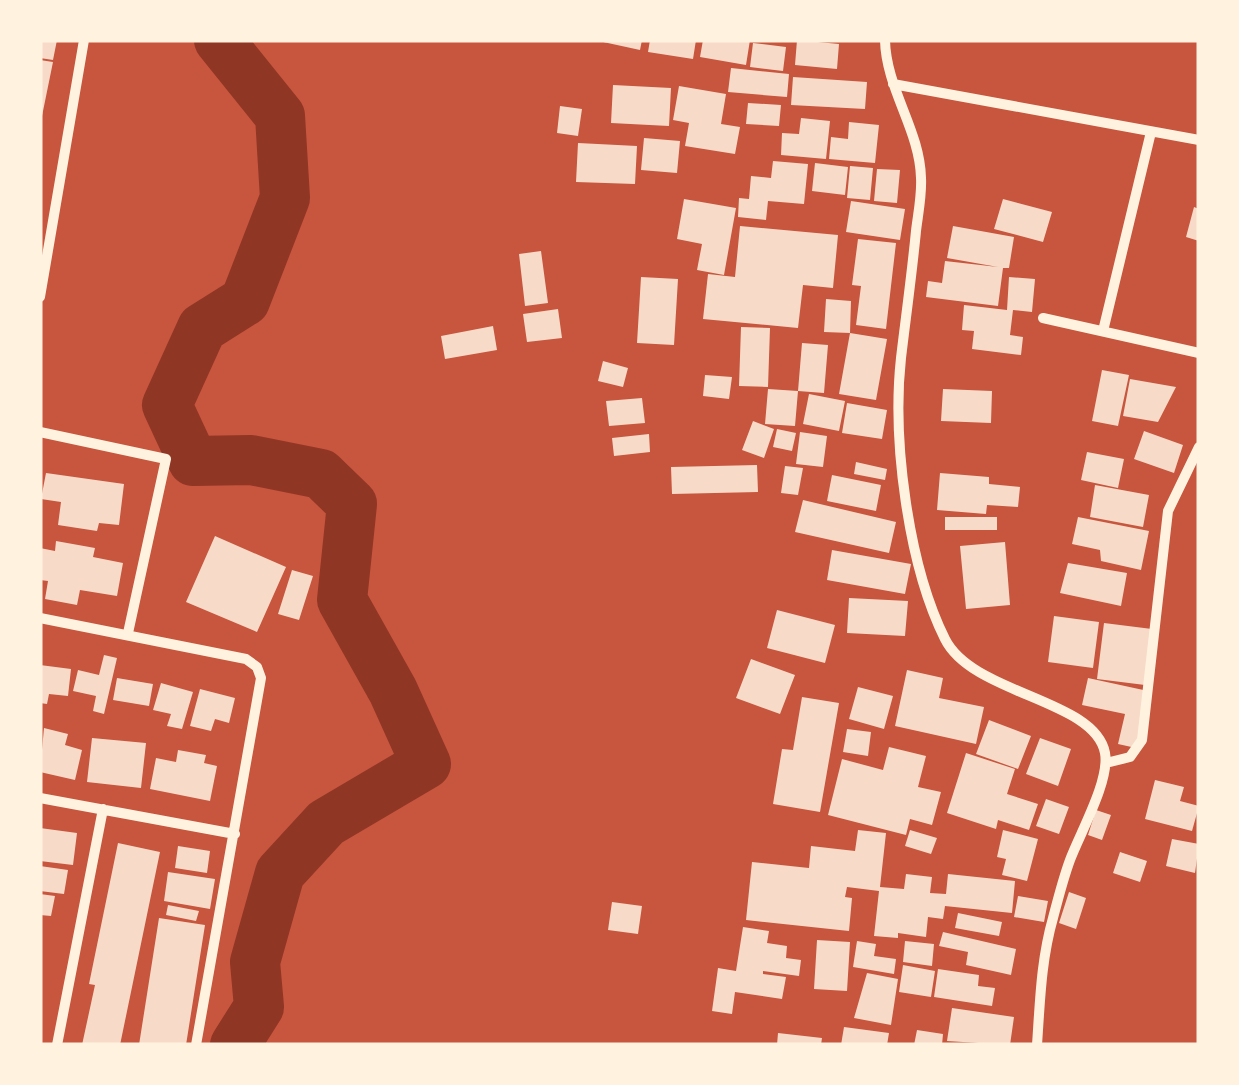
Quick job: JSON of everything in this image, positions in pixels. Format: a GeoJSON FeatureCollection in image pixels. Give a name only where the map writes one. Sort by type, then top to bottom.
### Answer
{"type":"FeatureCollection","features":[{"type":"Feature","properties":{"kind":"street"},"geometry":{"type":"LineString","coordinates":[[40,297],[84,40]]}},
{"type":"Feature","properties":{"kind":"street"},"geometry":{"type":"LineString","coordinates":[[885,40],[892,84],[911,133],[921,179],[898,402],[904,490],[928,597],[944,636],[964,664],[1090,728],[1102,741],[1106,763],[1068,865],[1052,922],[1041,976],[1037,1045]]}},
{"type":"Feature","properties":{"kind":"street"},"geometry":{"type":"LineString","coordinates":[[892,84],[1199,140]]}},
{"type":"Feature","properties":{"kind":"street"},"geometry":{"type":"LineString","coordinates":[[1103,331],[1150,132]]}},
{"type":"Feature","properties":{"kind":"street"},"geometry":{"type":"LineString","coordinates":[[1042,318],[1199,353]]}},
{"type":"Feature","properties":{"kind":"street"},"geometry":{"type":"LineString","coordinates":[[40,432],[166,459],[128,633]]}},
{"type":"Feature","properties":{"kind":"street"},"geometry":{"type":"LineString","coordinates":[[1106,763],[1130,757],[1142,740],[1168,511],[1199,447]]}},
{"type":"Feature","properties":{"kind":"street"},"geometry":{"type":"LineString","coordinates":[[40,618],[246,659],[257,667],[261,678],[196,1045]]}},
{"type":"Feature","properties":{"kind":"street"},"geometry":{"type":"LineString","coordinates":[[40,798],[235,834]]}},
{"type":"Feature","properties":{"kind":"street"},"geometry":{"type":"LineString","coordinates":[[57,1045],[103,809]]}},
{"type":"Feature","properties":{"kind":"building"},"geometry":{"type":"Polygon","coordinates":[[[40,40],[57,40],[53,60],[40,58],[40,40]]]}},
{"type":"Feature","properties":{"kind":"building"},"geometry":{"type":"Polygon","coordinates":[[[594,40],[642,40],[640,50],[594,40]]]}},
{"type":"Feature","properties":{"kind":"building"},"geometry":{"type":"Polygon","coordinates":[[[650,40],[696,40],[693,59],[648,52],[650,40]]]}},
{"type":"Feature","properties":{"kind":"building"},"geometry":{"type":"Polygon","coordinates":[[[703,40],[750,40],[746,65],[700,57],[703,40]]]}},
{"type":"Feature","properties":{"kind":"building"},"geometry":{"type":"Polygon","coordinates":[[[797,40],[839,44],[837,69],[795,65],[797,40]]]}},
{"type":"Feature","properties":{"kind":"building"},"geometry":{"type":"Polygon","coordinates":[[[753,43],[786,47],[783,71],[750,67],[753,43]]]}},
{"type":"Feature","properties":{"kind":"building"},"geometry":{"type":"Polygon","coordinates":[[[40,60],[53,62],[42,116],[40,116],[40,60]]]}},
{"type":"Feature","properties":{"kind":"building"},"geometry":{"type":"Polygon","coordinates":[[[731,68],[789,74],[787,97],[728,92],[731,68]]]}},
{"type":"Feature","properties":{"kind":"building"},"geometry":{"type":"Polygon","coordinates":[[[793,77],[867,82],[865,109],[791,105],[793,77]]]}},
{"type":"Feature","properties":{"kind":"building"},"geometry":{"type":"Polygon","coordinates":[[[613,85],[671,88],[669,126],[611,123],[613,85]]]}},
{"type":"Feature","properties":{"kind":"building"},"geometry":{"type":"Polygon","coordinates":[[[679,86],[726,94],[721,124],[740,127],[735,154],[685,146],[689,123],[673,120],[679,86]]]}},
{"type":"Feature","properties":{"kind":"building"},"geometry":{"type":"Polygon","coordinates":[[[748,103],[781,105],[779,126],[746,124],[748,103]]]}},
{"type":"Feature","properties":{"kind":"building"},"geometry":{"type":"Polygon","coordinates":[[[560,106],[582,109],[578,136],[557,133],[560,106]]]}},
{"type":"Feature","properties":{"kind":"building"},"geometry":{"type":"Polygon","coordinates":[[[801,118],[830,121],[826,159],[781,155],[782,133],[799,134],[801,118]]]}},
{"type":"Feature","properties":{"kind":"building"},"geometry":{"type":"Polygon","coordinates":[[[849,122],[879,125],[875,163],[829,159],[831,137],[848,139],[849,122]]]}},
{"type":"Feature","properties":{"kind":"building"},"geometry":{"type":"Polygon","coordinates":[[[644,138],[680,141],[677,173],[641,170],[644,138]]]}},
{"type":"Feature","properties":{"kind":"building"},"geometry":{"type":"Polygon","coordinates":[[[578,143],[637,146],[635,184],[576,182],[578,143]]]}},
{"type":"Feature","properties":{"kind":"building"},"geometry":{"type":"Polygon","coordinates":[[[773,161],[808,164],[804,204],[768,201],[766,220],[738,217],[739,198],[749,199],[751,176],[771,178],[773,161]]]}},
{"type":"Feature","properties":{"kind":"building"},"geometry":{"type":"Polygon","coordinates":[[[815,163],[848,167],[845,195],[812,191],[815,163]]]}},
{"type":"Feature","properties":{"kind":"building"},"geometry":{"type":"Polygon","coordinates":[[[850,166],[873,168],[870,200],[847,198],[850,166]]]}},
{"type":"Feature","properties":{"kind":"building"},"geometry":{"type":"Polygon","coordinates":[[[877,169],[900,170],[897,203],[874,201],[877,169]]]}},
{"type":"Feature","properties":{"kind":"building"},"geometry":{"type":"Polygon","coordinates":[[[684,199],[736,208],[724,275],[697,270],[702,244],[677,239],[684,199]]]}},
{"type":"Feature","properties":{"kind":"building"},"geometry":{"type":"Polygon","coordinates":[[[1003,199],[1052,212],[1043,242],[994,229],[1003,199]]]}},
{"type":"Feature","properties":{"kind":"building"},"geometry":{"type":"Polygon","coordinates":[[[851,201],[905,209],[900,240],[846,232],[851,201]]]}},
{"type":"Feature","properties":{"kind":"building"},"geometry":{"type":"Polygon","coordinates":[[[1194,207],[1199,209],[1199,241],[1186,237],[1194,207]]]}},
{"type":"Feature","properties":{"kind":"building"},"geometry":{"type":"Polygon","coordinates":[[[740,226],[838,235],[833,288],[803,285],[798,328],[703,319],[708,274],[735,277],[740,226]]]}},
{"type":"Feature","properties":{"kind":"building"},"geometry":{"type":"Polygon","coordinates":[[[953,226],[1014,237],[1009,268],[1003,268],[998,306],[926,297],[928,281],[942,283],[945,261],[998,267],[947,258],[953,226]]]}},
{"type":"Feature","properties":{"kind":"building"},"geometry":{"type":"Polygon","coordinates":[[[858,239],[896,243],[886,329],[856,325],[861,286],[852,285],[858,239]]]}},
{"type":"Feature","properties":{"kind":"building"},"geometry":{"type":"Polygon","coordinates":[[[541,251],[548,303],[525,306],[519,254],[541,251]]]}},
{"type":"Feature","properties":{"kind":"building"},"geometry":{"type":"Polygon","coordinates":[[[641,277],[678,279],[674,345],[637,343],[641,277]]]}},
{"type":"Feature","properties":{"kind":"building"},"geometry":{"type":"Polygon","coordinates":[[[1009,277],[1035,279],[1032,312],[1013,310],[1010,335],[1023,337],[1021,355],[972,349],[974,331],[962,330],[964,305],[1007,310],[1009,277]]]}},
{"type":"Feature","properties":{"kind":"building"},"geometry":{"type":"Polygon","coordinates":[[[826,299],[851,301],[850,333],[824,332],[826,299]]]}},
{"type":"Feature","properties":{"kind":"building"},"geometry":{"type":"Polygon","coordinates":[[[558,309],[562,338],[527,342],[523,314],[558,309]]]}},
{"type":"Feature","properties":{"kind":"building"},"geometry":{"type":"Polygon","coordinates":[[[493,326],[497,350],[445,359],[441,336],[493,326]]]}},
{"type":"Feature","properties":{"kind":"building"},"geometry":{"type":"Polygon","coordinates":[[[741,327],[770,328],[768,387],[739,386],[741,327]]]}},
{"type":"Feature","properties":{"kind":"building"},"geometry":{"type":"Polygon","coordinates":[[[850,333],[887,339],[876,400],[839,394],[850,333]]]}},
{"type":"Feature","properties":{"kind":"building"},"geometry":{"type":"Polygon","coordinates":[[[802,343],[828,345],[824,393],[798,391],[802,343]]]}},
{"type":"Feature","properties":{"kind":"building"},"geometry":{"type":"Polygon","coordinates":[[[603,361],[628,368],[623,387],[598,381],[603,361]]]}},
{"type":"Feature","properties":{"kind":"building"},"geometry":{"type":"Polygon","coordinates":[[[1102,370],[1129,375],[1118,426],[1092,421],[1102,370]]]}},
{"type":"Feature","properties":{"kind":"building"},"geometry":{"type":"Polygon","coordinates":[[[705,375],[732,377],[729,399],[703,396],[705,375]]]}},
{"type":"Feature","properties":{"kind":"building"},"geometry":{"type":"Polygon","coordinates":[[[1130,379],[1176,387],[1158,422],[1123,416],[1130,379]]]}},
{"type":"Feature","properties":{"kind":"building"},"geometry":{"type":"Polygon","coordinates":[[[768,389],[798,391],[795,426],[765,424],[768,389]]]}},
{"type":"Feature","properties":{"kind":"building"},"geometry":{"type":"Polygon","coordinates":[[[943,389],[992,391],[991,423],[941,421],[943,389]]]}},
{"type":"Feature","properties":{"kind":"building"},"geometry":{"type":"Polygon","coordinates":[[[809,394],[845,401],[839,431],[803,424],[809,394]]]}},
{"type":"Feature","properties":{"kind":"building"},"geometry":{"type":"Polygon","coordinates":[[[642,398],[645,423],[609,426],[606,401],[642,398]]]}},
{"type":"Feature","properties":{"kind":"building"},"geometry":{"type":"Polygon","coordinates":[[[847,403],[887,410],[882,439],[842,433],[847,403]]]}},
{"type":"Feature","properties":{"kind":"building"},"geometry":{"type":"Polygon","coordinates":[[[753,421],[774,429],[764,458],[742,450],[753,421]]]}},
{"type":"Feature","properties":{"kind":"building"},"geometry":{"type":"Polygon","coordinates":[[[777,429],[796,433],[792,451],[773,447],[777,429]]]}},
{"type":"Feature","properties":{"kind":"building"},"geometry":{"type":"Polygon","coordinates":[[[1144,431],[1183,445],[1174,473],[1134,459],[1144,431]]]}},
{"type":"Feature","properties":{"kind":"building"},"geometry":{"type":"Polygon","coordinates":[[[800,432],[827,436],[823,467],[796,464],[800,432]]]}},
{"type":"Feature","properties":{"kind":"building"},"geometry":{"type":"Polygon","coordinates":[[[649,434],[650,452],[614,456],[612,438],[649,434]]]}},
{"type":"Feature","properties":{"kind":"building"},"geometry":{"type":"Polygon","coordinates":[[[1087,452],[1124,459],[1118,488],[1081,480],[1087,452]]]}},
{"type":"Feature","properties":{"kind":"building"},"geometry":{"type":"Polygon","coordinates":[[[856,462],[887,469],[885,480],[854,474],[856,462]]]}},
{"type":"Feature","properties":{"kind":"building"},"geometry":{"type":"Polygon","coordinates":[[[757,465],[758,492],[672,494],[671,467],[757,465]]]}},
{"type":"Feature","properties":{"kind":"building"},"geometry":{"type":"Polygon","coordinates":[[[785,466],[803,468],[798,495],[781,493],[785,466]]]}},
{"type":"Feature","properties":{"kind":"building"},"geometry":{"type":"Polygon","coordinates":[[[46,473],[124,484],[119,525],[99,523],[97,531],[58,525],[61,502],[41,499],[46,473]]]}},
{"type":"Feature","properties":{"kind":"building"},"geometry":{"type":"Polygon","coordinates":[[[940,473],[989,477],[989,484],[1020,487],[1018,507],[987,505],[986,514],[937,510],[940,473]]]}},
{"type":"Feature","properties":{"kind":"building"},"geometry":{"type":"Polygon","coordinates":[[[832,475],[881,485],[876,511],[827,501],[832,475]]]}},
{"type":"Feature","properties":{"kind":"building"},"geometry":{"type":"Polygon","coordinates":[[[1095,485],[1149,495],[1143,527],[1090,517],[1095,485]]]}},
{"type":"Feature","properties":{"kind":"building"},"geometry":{"type":"Polygon","coordinates":[[[803,500],[896,522],[889,553],[795,532],[803,500]]]}},
{"type":"Feature","properties":{"kind":"building"},"geometry":{"type":"Polygon","coordinates":[[[945,517],[997,517],[997,530],[945,530],[945,517]]]}},
{"type":"Feature","properties":{"kind":"building"},"geometry":{"type":"Polygon","coordinates":[[[1078,517],[1149,531],[1141,570],[1101,561],[1100,550],[1072,544],[1078,517]]]}},
{"type":"Feature","properties":{"kind":"building"},"geometry":{"type":"Polygon","coordinates":[[[215,536],[286,567],[257,632],[186,602],[215,536]]]}},
{"type":"Feature","properties":{"kind":"building"},"geometry":{"type":"Polygon","coordinates":[[[56,541],[95,548],[93,557],[123,563],[117,596],[80,590],[77,605],[45,599],[48,581],[40,580],[40,548],[55,551],[56,541]]]}},
{"type":"Feature","properties":{"kind":"building"},"geometry":{"type":"Polygon","coordinates":[[[1005,542],[1010,605],[966,609],[960,546],[1005,542]]]}},
{"type":"Feature","properties":{"kind":"building"},"geometry":{"type":"Polygon","coordinates":[[[832,550],[911,564],[905,594],[827,580],[832,550]]]}},
{"type":"Feature","properties":{"kind":"building"},"geometry":{"type":"Polygon","coordinates":[[[1068,563],[1127,573],[1121,606],[1060,593],[1068,563]]]}},
{"type":"Feature","properties":{"kind":"building"},"geometry":{"type":"Polygon","coordinates":[[[292,570],[313,576],[299,620],[278,614],[292,570]]]}},
{"type":"Feature","properties":{"kind":"building"},"geometry":{"type":"Polygon","coordinates":[[[849,598],[908,601],[905,636],[847,633],[849,598]]]}},
{"type":"Feature","properties":{"kind":"building"},"geometry":{"type":"Polygon","coordinates":[[[777,610],[835,625],[825,663],[767,648],[777,610]]]}},
{"type":"Feature","properties":{"kind":"building"},"geometry":{"type":"Polygon","coordinates":[[[1054,616],[1099,622],[1093,668],[1048,662],[1054,616]]]}},
{"type":"Feature","properties":{"kind":"building"},"geometry":{"type":"Polygon","coordinates":[[[1104,623],[1152,629],[1145,685],[1097,679],[1104,623]]]}},
{"type":"Feature","properties":{"kind":"building"},"geometry":{"type":"Polygon","coordinates":[[[104,655],[117,658],[104,714],[93,711],[96,696],[73,691],[78,670],[99,675],[104,655]]]}},
{"type":"Feature","properties":{"kind":"building"},"geometry":{"type":"Polygon","coordinates":[[[751,659],[795,675],[780,714],[736,698],[751,659]]]}},
{"type":"Feature","properties":{"kind":"building"},"geometry":{"type":"Polygon","coordinates":[[[40,665],[71,669],[68,696],[49,694],[47,704],[40,703],[40,665]]]}},
{"type":"Feature","properties":{"kind":"building"},"geometry":{"type":"Polygon","coordinates":[[[907,670],[943,678],[939,698],[984,707],[976,744],[895,726],[907,670]]]}},
{"type":"Feature","properties":{"kind":"building"},"geometry":{"type":"Polygon","coordinates":[[[117,678],[153,684],[149,706],[113,700],[117,678]]]}},
{"type":"Feature","properties":{"kind":"building"},"geometry":{"type":"Polygon","coordinates":[[[1088,678],[1148,691],[1136,748],[1118,744],[1125,714],[1082,705],[1088,678]]]}},
{"type":"Feature","properties":{"kind":"building"},"geometry":{"type":"Polygon","coordinates":[[[161,683],[193,692],[182,729],[167,726],[171,714],[153,710],[161,683]]]}},
{"type":"Feature","properties":{"kind":"building"},"geometry":{"type":"Polygon","coordinates":[[[858,687],[893,696],[884,729],[849,719],[858,687]]]}},
{"type":"Feature","properties":{"kind":"building"},"geometry":{"type":"Polygon","coordinates":[[[200,689],[235,698],[229,723],[215,719],[211,731],[190,726],[200,689]]]}},
{"type":"Feature","properties":{"kind":"building"},"geometry":{"type":"Polygon","coordinates":[[[802,697],[839,703],[820,812],[773,804],[782,749],[793,750],[802,697]]]}},
{"type":"Feature","properties":{"kind":"building"},"geometry":{"type":"Polygon","coordinates":[[[989,720],[1031,736],[1018,769],[976,754],[989,720]]]}},
{"type":"Feature","properties":{"kind":"building"},"geometry":{"type":"Polygon","coordinates":[[[44,728],[68,734],[65,745],[82,750],[75,780],[40,772],[44,728]]]}},
{"type":"Feature","properties":{"kind":"building"},"geometry":{"type":"Polygon","coordinates":[[[847,729],[871,732],[868,756],[843,752],[847,729]]]}},
{"type":"Feature","properties":{"kind":"building"},"geometry":{"type":"Polygon","coordinates":[[[92,738],[146,743],[141,788],[87,782],[92,738]]]}},
{"type":"Feature","properties":{"kind":"building"},"geometry":{"type":"Polygon","coordinates":[[[1040,738],[1071,749],[1058,786],[1026,774],[1040,738]]]}},
{"type":"Feature","properties":{"kind":"building"},"geometry":{"type":"Polygon","coordinates":[[[889,747],[926,756],[918,787],[941,792],[932,825],[910,819],[906,835],[828,815],[842,759],[883,770],[889,747]]]}},
{"type":"Feature","properties":{"kind":"building"},"geometry":{"type":"Polygon","coordinates":[[[178,750],[206,755],[204,763],[217,766],[210,801],[150,789],[156,758],[176,762],[178,750]]]}},
{"type":"Feature","properties":{"kind":"building"},"geometry":{"type":"Polygon","coordinates":[[[966,753],[1015,769],[1007,794],[1038,804],[1029,830],[998,820],[996,829],[947,813],[966,753]]]}},
{"type":"Feature","properties":{"kind":"building"},"geometry":{"type":"Polygon","coordinates":[[[1155,780],[1184,787],[1180,801],[1199,806],[1192,831],[1145,819],[1155,780]]]}},
{"type":"Feature","properties":{"kind":"building"},"geometry":{"type":"Polygon","coordinates":[[[1046,799],[1069,807],[1059,834],[1036,826],[1046,799]]]}},
{"type":"Feature","properties":{"kind":"building"},"geometry":{"type":"Polygon","coordinates":[[[1096,810],[1111,815],[1102,840],[1088,835],[1096,810]]]}},
{"type":"Feature","properties":{"kind":"building"},"geometry":{"type":"Polygon","coordinates":[[[40,828],[77,833],[73,865],[40,861],[40,828]]]}},
{"type":"Feature","properties":{"kind":"building"},"geometry":{"type":"Polygon","coordinates":[[[858,830],[886,833],[880,887],[904,889],[906,874],[932,877],[930,893],[946,894],[948,874],[1015,881],[1012,913],[945,906],[943,919],[928,917],[926,937],[898,933],[898,938],[874,936],[879,891],[847,887],[845,897],[852,898],[849,931],[746,920],[752,862],[809,868],[811,846],[855,851],[858,830]]]}},
{"type":"Feature","properties":{"kind":"building"},"geometry":{"type":"Polygon","coordinates":[[[910,830],[937,838],[931,854],[905,846],[910,830]]]}},
{"type":"Feature","properties":{"kind":"building"},"geometry":{"type":"Polygon","coordinates":[[[1003,830],[1038,839],[1027,881],[1002,875],[1006,859],[997,857],[1003,830]]]}},
{"type":"Feature","properties":{"kind":"building"},"geometry":{"type":"Polygon","coordinates":[[[1172,839],[1199,844],[1195,873],[1166,866],[1172,839]]]}},
{"type":"Feature","properties":{"kind":"building"},"geometry":{"type":"Polygon","coordinates":[[[118,843],[160,852],[120,1045],[82,1045],[95,985],[89,984],[118,843]]]}},
{"type":"Feature","properties":{"kind":"building"},"geometry":{"type":"Polygon","coordinates":[[[178,846],[210,851],[207,873],[175,868],[178,846]]]}},
{"type":"Feature","properties":{"kind":"building"},"geometry":{"type":"Polygon","coordinates":[[[1120,852],[1147,861],[1140,882],[1113,873],[1120,852]]]}},
{"type":"Feature","properties":{"kind":"building"},"geometry":{"type":"Polygon","coordinates":[[[40,866],[68,870],[64,894],[40,891],[40,866]]]}},
{"type":"Feature","properties":{"kind":"building"},"geometry":{"type":"Polygon","coordinates":[[[168,872],[215,879],[210,909],[164,901],[168,872]]]}},
{"type":"Feature","properties":{"kind":"building"},"geometry":{"type":"Polygon","coordinates":[[[1069,892],[1086,898],[1076,929],[1059,923],[1069,892]]]}},
{"type":"Feature","properties":{"kind":"building"},"geometry":{"type":"Polygon","coordinates":[[[40,894],[55,896],[51,916],[40,915],[40,894]]]}},
{"type":"Feature","properties":{"kind":"building"},"geometry":{"type":"Polygon","coordinates":[[[1018,896],[1048,901],[1044,922],[1014,917],[1018,896]]]}},
{"type":"Feature","properties":{"kind":"building"},"geometry":{"type":"Polygon","coordinates":[[[612,902],[642,906],[638,934],[608,930],[612,902]]]}},
{"type":"Feature","properties":{"kind":"building"},"geometry":{"type":"Polygon","coordinates":[[[168,905],[199,911],[196,921],[166,915],[168,905]]]}},
{"type":"Feature","properties":{"kind":"building"},"geometry":{"type":"Polygon","coordinates":[[[958,913],[1002,922],[999,936],[955,928],[958,913]]]}},
{"type":"Feature","properties":{"kind":"building"},"geometry":{"type":"Polygon","coordinates":[[[159,918],[205,925],[186,1045],[139,1045],[159,918]]]}},
{"type":"Feature","properties":{"kind":"building"},"geometry":{"type":"Polygon","coordinates":[[[743,927],[769,931],[767,943],[787,946],[786,958],[801,960],[799,976],[763,971],[786,977],[782,999],[735,992],[732,1014],[712,1011],[718,968],[736,971],[743,927]]]}},
{"type":"Feature","properties":{"kind":"building"},"geometry":{"type":"Polygon","coordinates":[[[943,932],[1016,949],[1011,975],[966,965],[968,952],[939,946],[943,932]]]}},
{"type":"Feature","properties":{"kind":"building"},"geometry":{"type":"Polygon","coordinates":[[[817,940],[850,942],[847,991],[814,989],[817,940]]]}},
{"type":"Feature","properties":{"kind":"building"},"geometry":{"type":"Polygon","coordinates":[[[857,941],[876,944],[874,956],[896,959],[894,974],[853,967],[857,941]]]}},
{"type":"Feature","properties":{"kind":"building"},"geometry":{"type":"Polygon","coordinates":[[[905,941],[934,944],[932,966],[903,962],[905,941]]]}},
{"type":"Feature","properties":{"kind":"building"},"geometry":{"type":"Polygon","coordinates":[[[903,965],[935,971],[931,997],[899,992],[903,965]]]}},
{"type":"Feature","properties":{"kind":"building"},"geometry":{"type":"Polygon","coordinates":[[[938,969],[979,975],[978,986],[995,988],[992,1006],[934,997],[938,969]]]}},
{"type":"Feature","properties":{"kind":"building"},"geometry":{"type":"Polygon","coordinates":[[[867,973],[898,979],[891,1025],[854,1018],[867,973]]]}},
{"type":"Feature","properties":{"kind":"building"},"geometry":{"type":"Polygon","coordinates":[[[952,1008],[1014,1017],[1010,1045],[947,1041],[952,1008]]]}},
{"type":"Feature","properties":{"kind":"building"},"geometry":{"type":"Polygon","coordinates":[[[844,1027],[889,1033],[887,1045],[841,1045],[844,1027]]]}},
{"type":"Feature","properties":{"kind":"building"},"geometry":{"type":"Polygon","coordinates":[[[917,1030],[943,1034],[942,1045],[914,1045],[917,1030]]]}},
{"type":"Feature","properties":{"kind":"building"},"geometry":{"type":"Polygon","coordinates":[[[778,1033],[822,1038],[821,1045],[777,1045],[778,1033]]]}},
{"type":"Feature","properties":{"kind":"waterway"},"geometry":{"type":"LineString","coordinates":[[219,40],[280,116],[285,198],[245,301],[202,328],[167,405],[193,461],[251,460],[321,474],[352,504],[342,600],[393,691],[426,764],[326,823],[280,873],[255,962],[259,1007],[235,1045]]}}]}
